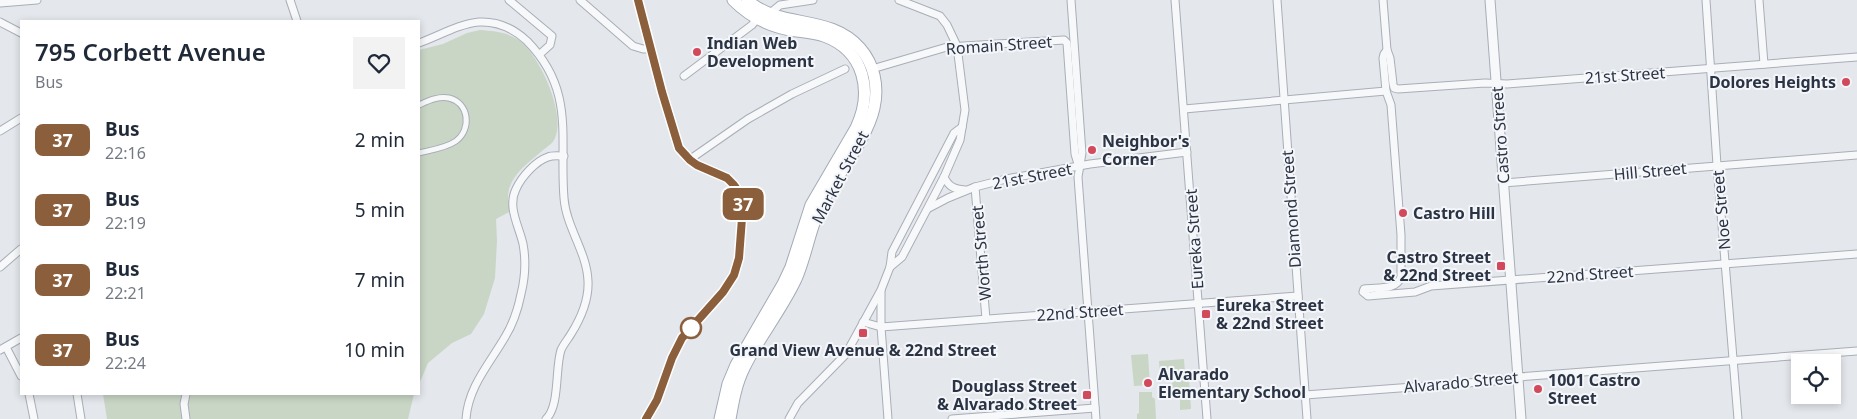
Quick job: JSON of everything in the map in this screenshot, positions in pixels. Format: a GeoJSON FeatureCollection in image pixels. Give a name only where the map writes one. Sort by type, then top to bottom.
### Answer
{"type":"FeatureCollection","features":[{"type":"Feature","properties":{"kind":"main road","name":"Market Street"},"geometry":{"type":"LineString","coordinates":[[730,419],[737,387],[744,368],[796,279],[819,209],[871,118],[876,94],[872,69],[864,53],[855,43],[836,30],[821,25],[785,19],[734,0]]}},
{"type":"Feature","properties":{"kind":"main road","name":"Market Street"},"geometry":{"type":"LineString","coordinates":[[720,419],[728,384],[736,364],[787,276],[811,206],[856,128],[862,114],[864,100],[865,88],[861,72],[854,60],[842,47],[825,36],[783,28],[755,7]]}},
{"type":"Feature","properties":{"kind":"street"},"geometry":{"type":"LineString","coordinates":[[0,3],[37,0]]}},
{"type":"Feature","properties":{"kind":"street"},"geometry":{"type":"LineString","coordinates":[[290,0],[297,20]]}},
{"type":"Feature","properties":{"kind":"street"},"geometry":{"type":"LineString","coordinates":[[509,0],[552,36],[550,45],[540,54]]}},
{"type":"Feature","properties":{"kind":"street"},"geometry":{"type":"LineString","coordinates":[[580,0],[633,46],[651,49]]}},
{"type":"Feature","properties":{"kind":"street"},"geometry":{"type":"LineString","coordinates":[[638,0],[677,144],[690,160],[704,169],[727,178],[739,192],[743,213],[739,258],[734,275],[723,292],[682,338],[672,358],[657,400],[646,419]]}},
{"type":"Feature","properties":{"kind":"street"},"geometry":{"type":"LineString","coordinates":[[769,14],[780,5],[813,0]]}},
{"type":"Feature","properties":{"kind":"street"},"geometry":{"type":"LineString","coordinates":[[890,267],[902,257],[944,177],[960,140],[964,104],[957,46],[949,30],[940,16],[899,0]]}},
{"type":"Feature","properties":{"kind":"street"},"geometry":{"type":"LineString","coordinates":[[1071,0],[1082,153],[1078,177],[1096,419]]}},
{"type":"Feature","properties":{"kind":"street","name":"Eureka Street"},"geometry":{"type":"LineString","coordinates":[[1175,0],[1207,419]]}},
{"type":"Feature","properties":{"kind":"street","name":"Diamond Street"},"geometry":{"type":"LineString","coordinates":[[1278,0],[1284,89],[1283,100],[1307,419]]}},
{"type":"Feature","properties":{"kind":"street"},"geometry":{"type":"LineString","coordinates":[[1184,109],[1386,91],[1383,58],[1388,50],[1384,0]]}},
{"type":"Feature","properties":{"kind":"street","name":"Castro Street"},"geometry":{"type":"LineString","coordinates":[[1490,0],[1521,419]]}},
{"type":"Feature","properties":{"kind":"street","name":"Noe Street"},"geometry":{"type":"LineString","coordinates":[[1706,0],[1717,165],[1738,419]]}},
{"type":"Feature","properties":{"kind":"street"},"geometry":{"type":"LineString","coordinates":[[1759,0],[1764,64]]}},
{"type":"Feature","properties":{"kind":"street"},"geometry":{"type":"LineString","coordinates":[[684,76],[752,25],[755,7]]}},
{"type":"Feature","properties":{"kind":"street"},"geometry":{"type":"LineString","coordinates":[[0,22],[20,32]]}},
{"type":"Feature","properties":{"kind":"street"},"geometry":{"type":"LineString","coordinates":[[420,43],[466,24],[488,22],[512,30],[540,54],[557,91],[564,127],[564,203],[586,266],[588,281],[587,298],[580,319],[561,350],[558,383],[550,415],[546,419]]}},
{"type":"Feature","properties":{"kind":"street","name":"Romain Street"},"geometry":{"type":"LineString","coordinates":[[872,69],[947,47],[1064,40],[1067,43],[1076,154],[1079,166]]}},
{"type":"Feature","properties":{"kind":"street","name":"21st Street"},"geometry":{"type":"LineString","coordinates":[[1388,50],[1394,88],[1398,89],[1485,83],[1507,84],[1857,57]]}},
{"type":"Feature","properties":{"kind":"street"},"geometry":{"type":"LineString","coordinates":[[690,160],[748,118],[792,94],[845,69]]}},
{"type":"Feature","properties":{"kind":"street","name":"22nd Street"},"geometry":{"type":"LineString","coordinates":[[1386,91],[1390,103],[1401,235],[1400,277],[1397,284],[1389,287],[1364,289],[1363,292],[1368,296],[1415,292],[1432,286],[1857,254]]}},
{"type":"Feature","properties":{"kind":"street"},"geometry":{"type":"LineString","coordinates":[[420,106],[438,98],[451,99],[462,107],[466,123],[462,135],[454,142],[420,153]]}},
{"type":"Feature","properties":{"kind":"street"},"geometry":{"type":"LineString","coordinates":[[0,131],[20,119]]}},
{"type":"Feature","properties":{"kind":"street"},"geometry":{"type":"LineString","coordinates":[[789,419],[798,403],[846,354],[881,290],[890,267],[892,252],[954,133],[962,127]]}},
{"type":"Feature","properties":{"kind":"street","name":"21st Street"},"geometry":{"type":"LineString","coordinates":[[928,208],[975,187],[1006,179],[1079,166],[1187,152]]}},
{"type":"Feature","properties":{"kind":"street","name":"Hill Street"},"geometry":{"type":"LineString","coordinates":[[1503,183],[1857,155]]}},
{"type":"Feature","properties":{"kind":"street"},"geometry":{"type":"LineString","coordinates":[[466,419],[467,409],[474,389],[482,372],[508,331],[520,298],[524,273],[524,256],[514,214],[514,192],[521,180],[539,163],[548,157],[564,156]]}},
{"type":"Feature","properties":{"kind":"street"},"geometry":{"type":"LineString","coordinates":[[944,177],[947,184],[955,189],[967,190]]}},
{"type":"Feature","properties":{"kind":"street","name":"Worth Street"},"geometry":{"type":"LineString","coordinates":[[975,187],[986,319]]}},
{"type":"Feature","properties":{"kind":"street"},"geometry":{"type":"LineString","coordinates":[[0,267],[20,250]]}},
{"type":"Feature","properties":{"kind":"street"},"geometry":{"type":"LineString","coordinates":[[881,290],[881,327],[888,419]]}},
{"type":"Feature","properties":{"kind":"street","name":"22nd Street"},"geometry":{"type":"LineString","coordinates":[[863,322],[881,327],[1298,296]]}},
{"type":"Feature","properties":{"kind":"street"},"geometry":{"type":"LineString","coordinates":[[20,339],[3,349],[20,374]]}},
{"type":"Feature","properties":{"kind":"street","name":"Alvarado Street"},"geometry":{"type":"LineString","coordinates":[[1305,395],[1857,352]]}},
{"type":"Feature","properties":{"kind":"street"},"geometry":{"type":"LineString","coordinates":[[28,395],[34,419]]}},
{"type":"Feature","properties":{"kind":"street"},"geometry":{"type":"LineString","coordinates":[[77,395],[82,419]]}},
{"type":"Feature","properties":{"kind":"street"},"geometry":{"type":"LineString","coordinates":[[186,395],[184,404],[186,419]]}},
{"type":"Feature","properties":{"kind":"street"},"geometry":{"type":"LineString","coordinates":[[952,419],[1095,408]]}},
{"type":"Feature","properties":{"kind":"green space"},"geometry":{"type":"Polygon","coordinates":[[[480,30],[495,31],[517,39],[525,46],[542,70],[554,99],[557,127],[553,142],[525,165],[512,182],[508,196],[511,211],[496,219],[495,278],[484,314],[471,334],[452,343],[428,363],[420,382],[420,50],[443,44],[467,33],[480,30]]]}},
{"type":"Feature","properties":{"kind":"green space"},"geometry":{"type":"Polygon","coordinates":[[[1148,354],[1150,385],[1134,386],[1131,355],[1148,354]]]}},
{"type":"Feature","properties":{"kind":"green space"},"geometry":{"type":"Polygon","coordinates":[[[1184,359],[1185,374],[1160,376],[1159,361],[1184,359]]]}},
{"type":"Feature","properties":{"kind":"green space"},"geometry":{"type":"Polygon","coordinates":[[[1181,377],[1189,378],[1191,409],[1180,410],[1180,397],[1173,397],[1172,383],[1181,377]]]}},
{"type":"Feature","properties":{"kind":"green space"},"geometry":{"type":"Polygon","coordinates":[[[1139,392],[1152,392],[1152,397],[1155,399],[1156,419],[1137,419],[1137,414],[1139,413],[1139,392]]]}},
{"type":"Feature","properties":{"kind":"green space"},"geometry":{"type":"Polygon","coordinates":[[[103,395],[414,395],[408,419],[107,419],[103,395]]]}},
{"type":"Feature","properties":{"kind":"bus line","name":"37"},"geometry":{"type":"LineString","coordinates":[[638,0],[679,148],[697,165],[727,178],[739,192],[743,205],[739,258],[734,275],[723,292],[682,338],[672,358],[657,400],[646,419]]}},
{"type":"Feature","properties":{"kind":"place","name":"Indian Web Development"},"geometry":{"type":"Point","coordinates":[697,52]}},
{"type":"Feature","properties":{"kind":"place","name":"Dolores Heights"},"geometry":{"type":"Point","coordinates":[1846,82]}},
{"type":"Feature","properties":{"kind":"place","name":"Neighbor's Corner"},"geometry":{"type":"Point","coordinates":[1092,150]}},
{"type":"Feature","properties":{"kind":"place","name":"Castro Hill"},"geometry":{"type":"Point","coordinates":[1403,213]}},
{"type":"Feature","properties":{"kind":"place","name":"Castro Street & 22nd Street"},"geometry":{"type":"Point","coordinates":[1501,266]}},
{"type":"Feature","properties":{"kind":"place","name":"Eureka Street & 22nd Street"},"geometry":{"type":"Point","coordinates":[1206,314]}},
{"type":"Feature","properties":{"kind":"place","name":"Grand View Avenue & 22nd Street"},"geometry":{"type":"Point","coordinates":[863,333]}},
{"type":"Feature","properties":{"kind":"place","name":"Alvarado Elementary School"},"geometry":{"type":"Point","coordinates":[1148,383]}},
{"type":"Feature","properties":{"kind":"place","name":"1001 Castro Street"},"geometry":{"type":"Point","coordinates":[1538,389]}},
{"type":"Feature","properties":{"kind":"place","name":"Douglass Street & Alvarado Street"},"geometry":{"type":"Point","coordinates":[1087,395]}}]}
